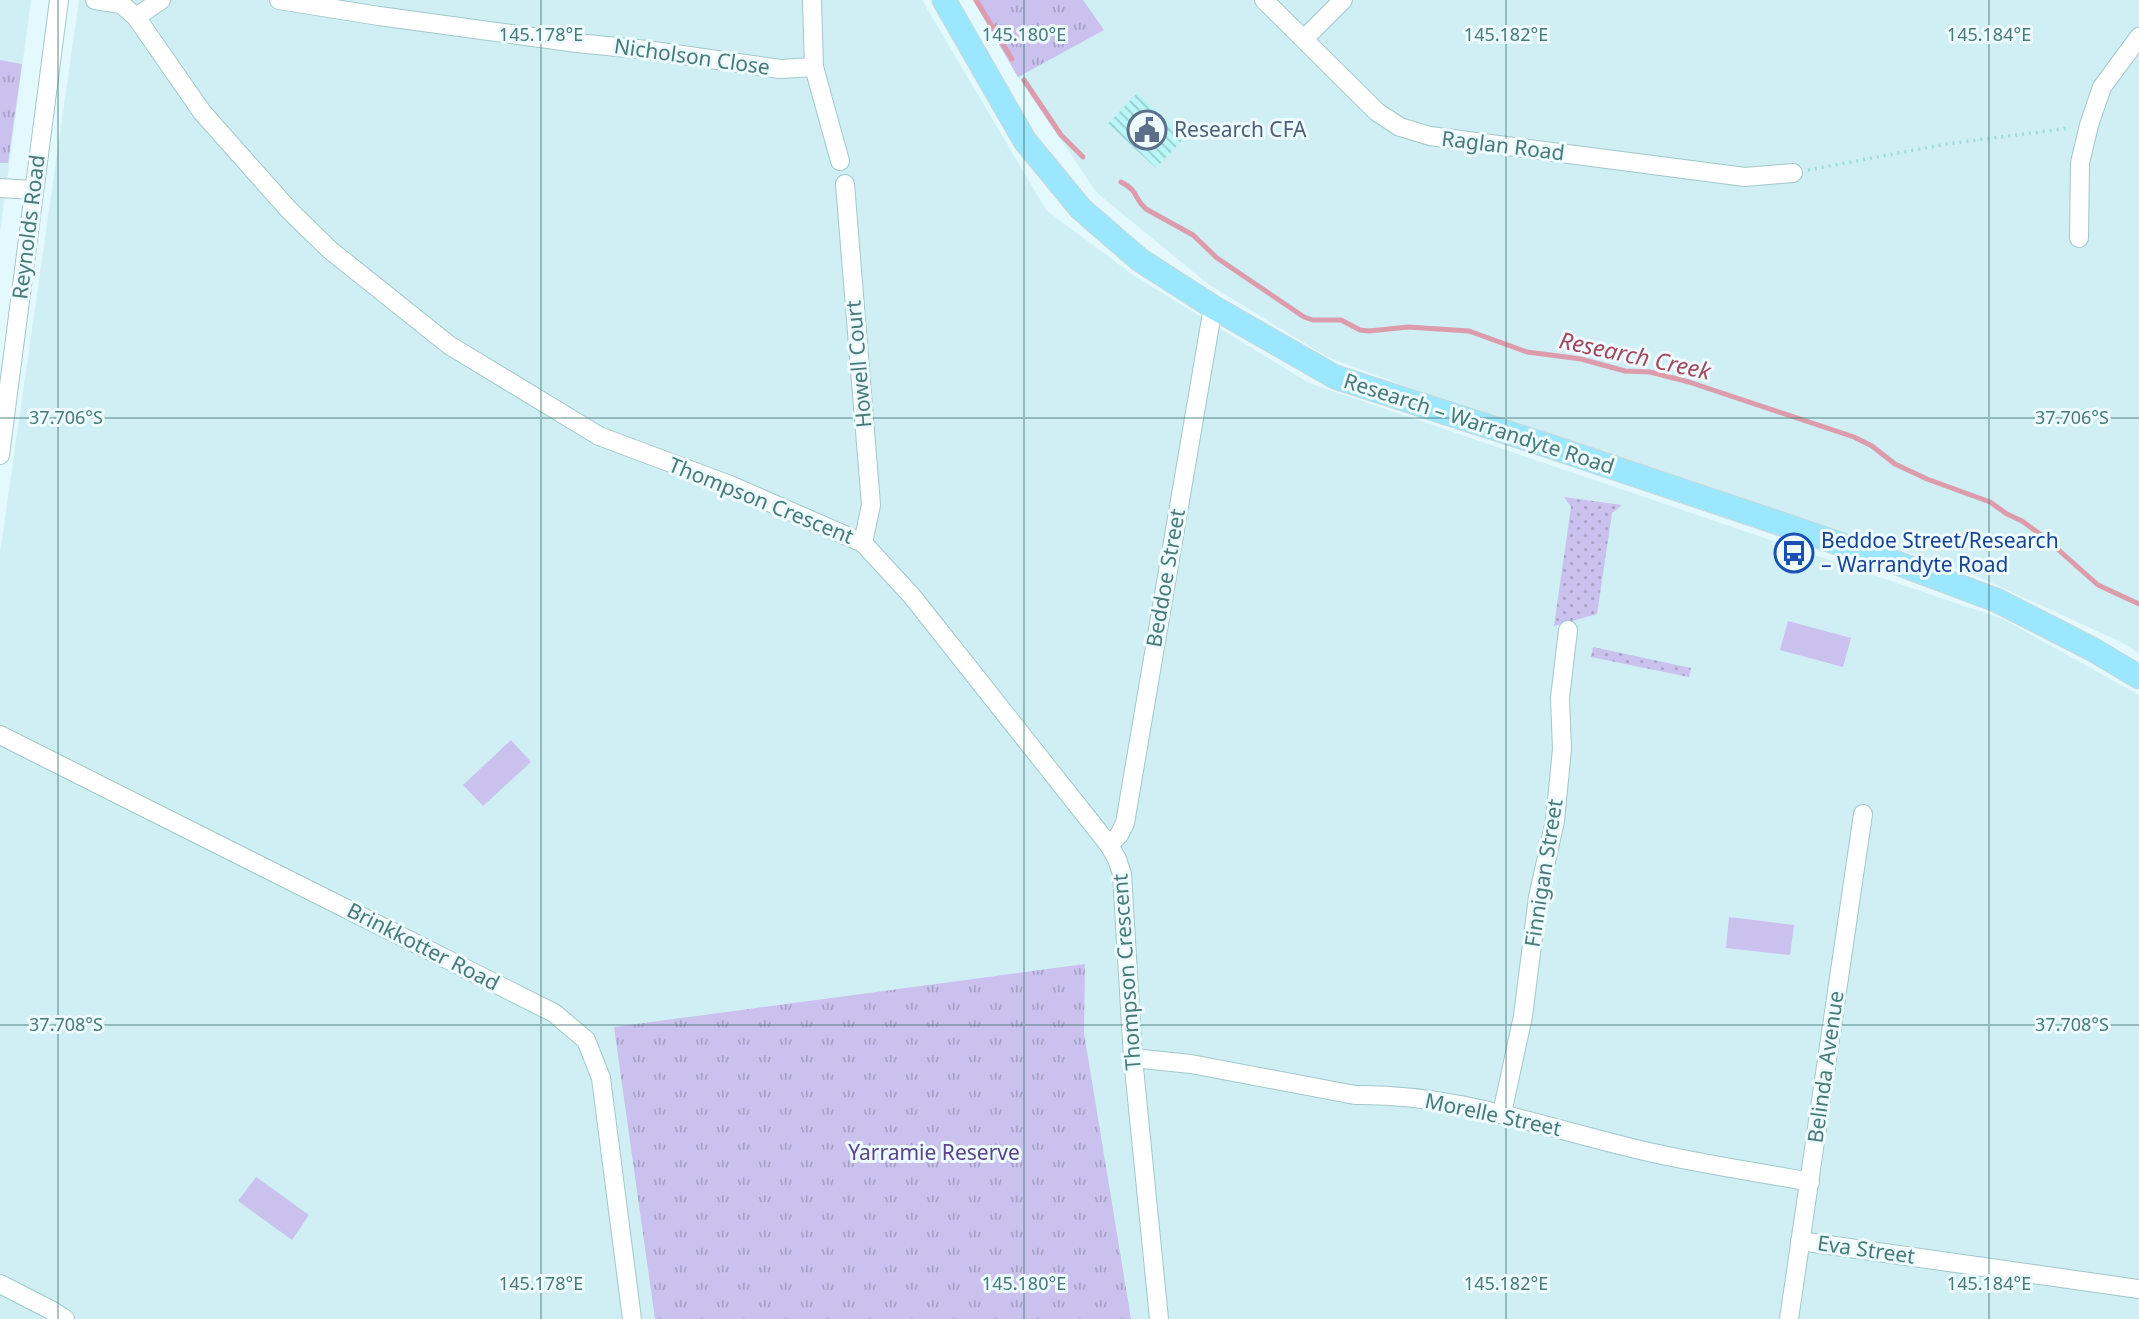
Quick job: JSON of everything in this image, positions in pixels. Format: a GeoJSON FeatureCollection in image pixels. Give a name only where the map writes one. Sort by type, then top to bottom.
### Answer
{"type":"FeatureCollection","features":[{"type":"Feature","properties":{"kind":"main road","name":"Research – Warrandyte Road"},"geometry":{"type":"LineString","coordinates":[[944,0],[1025,141],[1081,209],[1140,260],[1213,307],[1335,377],[1897,563],[1996,600],[2092,649],[2139,677]]}},
{"type":"Feature","properties":{"kind":"street","name":"Reynolds Road"},"geometry":{"type":"LineString","coordinates":[[0,455],[59,0]]}},
{"type":"Feature","properties":{"kind":"street","name":"Thompson Crescent"},"geometry":{"type":"LineString","coordinates":[[95,0],[121,4],[136,17],[202,111],[289,210],[330,250],[449,345],[599,436],[730,485],[863,543],[911,594],[1109,845],[1122,874],[1133,1058],[1159,1319]]}},
{"type":"Feature","properties":{"kind":"street"},"geometry":{"type":"LineString","coordinates":[[136,17],[161,0]]}},
{"type":"Feature","properties":{"kind":"street","name":"Nicholson Close"},"geometry":{"type":"LineString","coordinates":[[279,0],[379,16],[780,69],[814,67]]}},
{"type":"Feature","properties":{"kind":"street"},"geometry":{"type":"LineString","coordinates":[[812,0],[814,67],[840,161]]}},
{"type":"Feature","properties":{"kind":"street","name":"Raglan Road"},"geometry":{"type":"LineString","coordinates":[[1264,0],[1377,112],[1400,127],[1430,136],[1745,177],[1793,173]]}},
{"type":"Feature","properties":{"kind":"street"},"geometry":{"type":"LineString","coordinates":[[1304,39],[1343,0]]}},
{"type":"Feature","properties":{"kind":"street"},"geometry":{"type":"LineString","coordinates":[[2079,238],[2080,163],[2089,125],[2102,87],[2139,37]]}},
{"type":"Feature","properties":{"kind":"street","name":"Howell Court"},"geometry":{"type":"LineString","coordinates":[[845,184],[871,505],[863,543]]}},
{"type":"Feature","properties":{"kind":"street"},"geometry":{"type":"LineString","coordinates":[[0,188],[34,190]]}},
{"type":"Feature","properties":{"kind":"street","name":"Beddoe Street"},"geometry":{"type":"LineString","coordinates":[[1109,845],[1119,835],[1125,823],[1213,307]]}},
{"type":"Feature","properties":{"kind":"street","name":"Finnigan Street"},"geometry":{"type":"LineString","coordinates":[[1502,1113],[1523,1016],[1538,897],[1555,821],[1562,749],[1560,698],[1568,630]]}},
{"type":"Feature","properties":{"kind":"street","name":"Brinkkotter Road"},"geometry":{"type":"LineString","coordinates":[[0,735],[554,1013],[586,1041],[601,1078],[632,1319]]}},
{"type":"Feature","properties":{"kind":"street","name":"Belinda Avenue"},"geometry":{"type":"LineString","coordinates":[[1789,1319],[1863,814]]}},
{"type":"Feature","properties":{"kind":"street","name":"Morelle Street"},"geometry":{"type":"LineString","coordinates":[[1133,1058],[1191,1064],[1355,1095],[1458,1103],[1638,1150],[1810,1182]]}},
{"type":"Feature","properties":{"kind":"street","name":"Eva Street"},"geometry":{"type":"LineString","coordinates":[[1800,1241],[2139,1289]]}},
{"type":"Feature","properties":{"kind":"street"},"geometry":{"type":"LineString","coordinates":[[0,1284],[65,1319]]}},
{"type":"Feature","properties":{"kind":"path"},"geometry":{"type":"LineString","coordinates":[[1793,173],[1947,144],[2089,125]]}},
{"type":"Feature","properties":{"kind":"shaded area"},"geometry":{"type":"Polygon","coordinates":[[[0,0],[31,0],[0,233],[0,0]]]}},
{"type":"Feature","properties":{"kind":"shaded area"},"geometry":{"type":"Polygon","coordinates":[[[79,0],[922,0],[1046,210],[1136,277],[1309,383],[2003,619],[2139,695],[2139,1319],[0,1319],[0,553],[79,0]]]}},
{"type":"Feature","properties":{"kind":"shaded area"},"geometry":{"type":"Polygon","coordinates":[[[973,0],[2139,0],[2139,653],[2121,642],[1970,573],[1465,408],[1327,357],[1208,284],[1097,193],[1018,77],[973,0]]]}},
{"type":"Feature","properties":{"kind":"green space"},"geometry":{"type":"Polygon","coordinates":[[[973,0],[1083,0],[1104,30],[1018,77],[973,0]]]}},
{"type":"Feature","properties":{"kind":"green space"},"geometry":{"type":"Polygon","coordinates":[[[0,60],[22,64],[8,163],[0,163],[0,60]]]}},
{"type":"Feature","properties":{"kind":"green space"},"geometry":{"type":"Polygon","coordinates":[[[1564,497],[1622,505],[1612,513],[1597,614],[1554,626],[1571,507],[1564,497]]]}},
{"type":"Feature","properties":{"kind":"green space"},"geometry":{"type":"Polygon","coordinates":[[[1788,621],[1851,638],[1843,667],[1780,650],[1788,621]]]}},
{"type":"Feature","properties":{"kind":"green space"},"geometry":{"type":"Polygon","coordinates":[[[1593,647],[1691,668],[1689,677],[1591,657],[1593,647]]]}},
{"type":"Feature","properties":{"kind":"green space"},"geometry":{"type":"Polygon","coordinates":[[[511,740],[531,762],[483,806],[463,785],[511,740]]]}},
{"type":"Feature","properties":{"kind":"green space"},"geometry":{"type":"Polygon","coordinates":[[[1729,917],[1794,925],[1790,955],[1726,948],[1729,917]]]}},
{"type":"Feature","properties":{"kind":"green space","name":"Yarramie Reserve"},"geometry":{"type":"Polygon","coordinates":[[[1085,964],[1084,1033],[1131,1319],[655,1319],[614,1027],[1085,964]]]}},
{"type":"Feature","properties":{"kind":"green space"},"geometry":{"type":"Polygon","coordinates":[[[256,1177],[309,1215],[292,1240],[238,1201],[256,1177]]]}},
{"type":"Feature","properties":{"kind":"building","name":"Research CFA"},"geometry":{"type":"Polygon","coordinates":[[[1137,93],[1185,137],[1156,168],[1108,124],[1137,93]]]}},
{"type":"Feature","properties":{"kind":"waterway","name":"Research Creek"},"geometry":{"type":"LineString","coordinates":[[976,0],[1012,59]]}},
{"type":"Feature","properties":{"kind":"waterway","name":"Research Creek"},"geometry":{"type":"LineString","coordinates":[[1024,80],[1061,135],[1083,157]]}},
{"type":"Feature","properties":{"kind":"waterway","name":"Research Creek"},"geometry":{"type":"LineString","coordinates":[[1121,182],[1134,192],[1146,209],[1193,235],[1217,258],[1304,317],[1313,320],[1341,320],[1360,330],[1369,331],[1408,327],[1469,331],[1527,352],[1581,359],[1625,371],[1650,372],[1689,382],[1854,437],[1872,446],[1895,464],[1990,502],[2044,537],[2098,585],[2139,604]]}},
{"type":"Feature","properties":{"kind":"place","name":"Research CFA"},"geometry":{"type":"Point","coordinates":[1147,130]}},
{"type":"Feature","properties":{"kind":"place","name":"Beddoe Street/Research – Warrandyte Road"},"geometry":{"type":"Point","coordinates":[1794,553]}}]}
